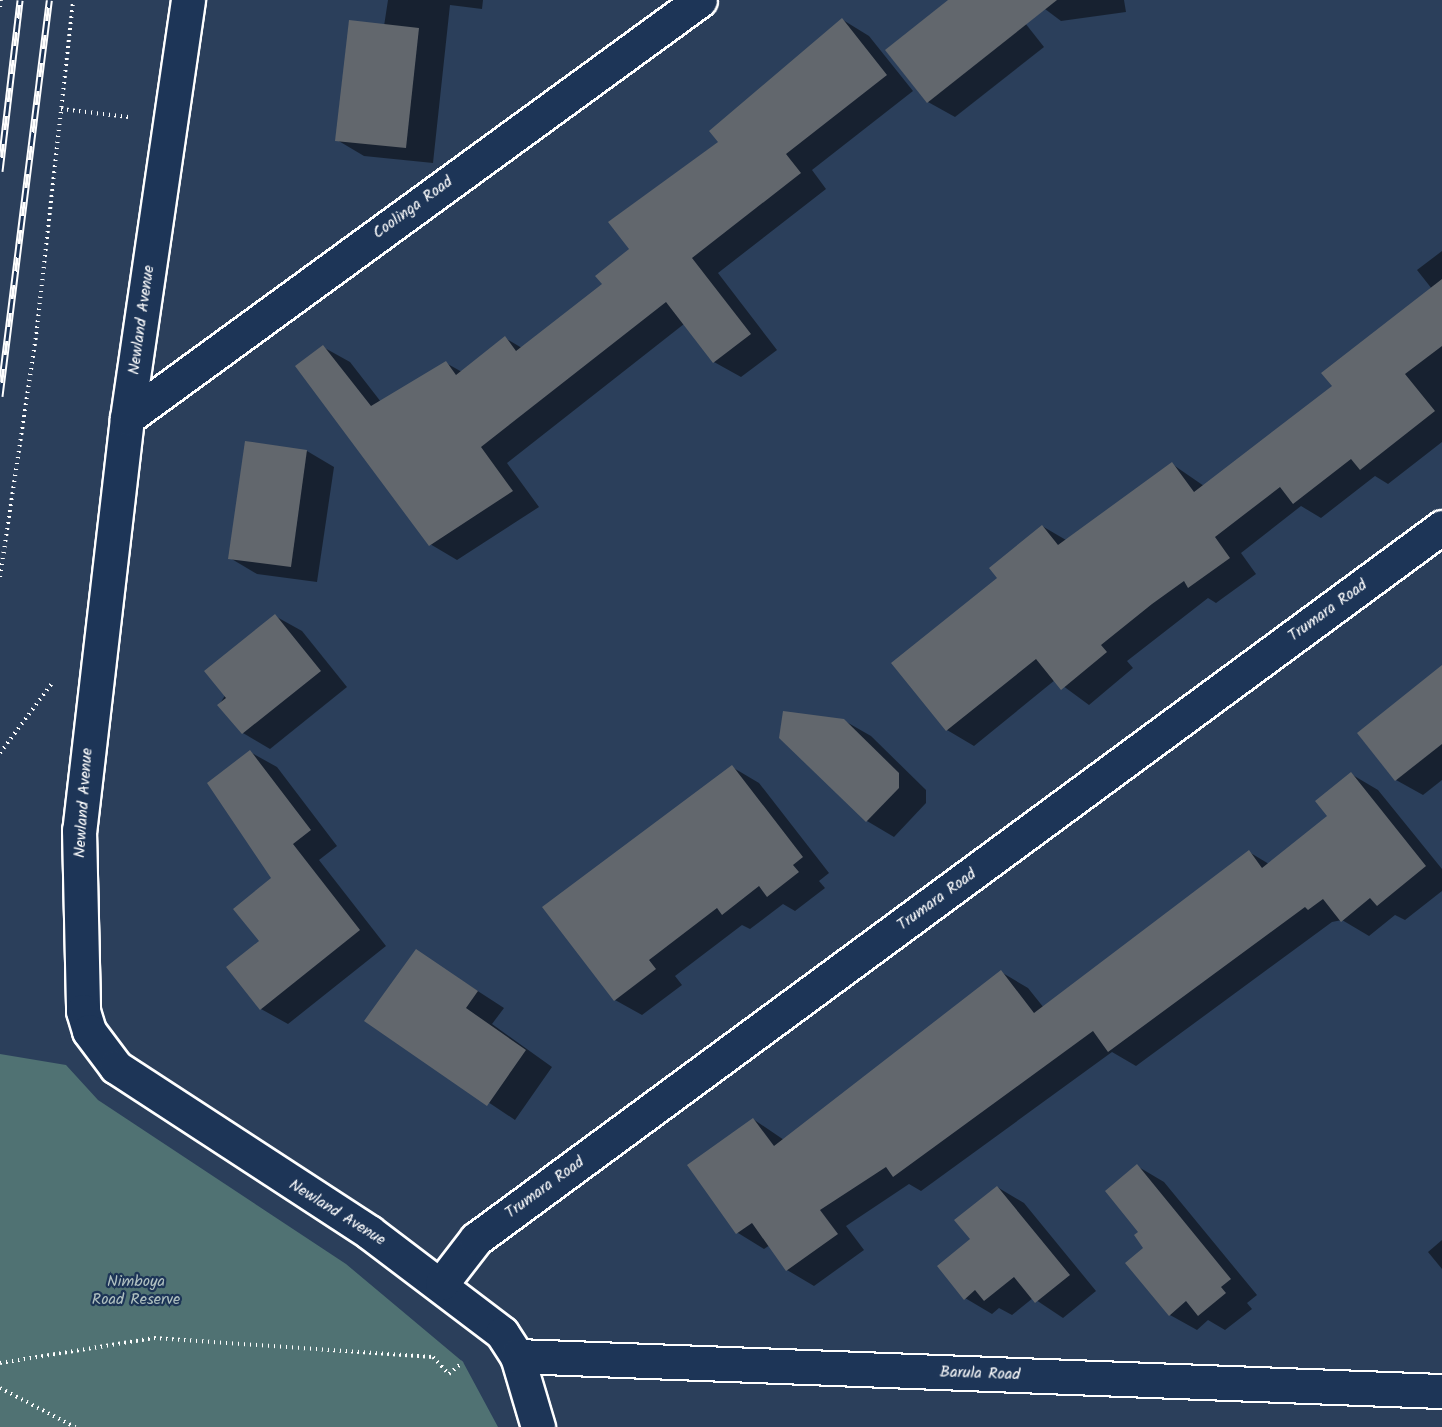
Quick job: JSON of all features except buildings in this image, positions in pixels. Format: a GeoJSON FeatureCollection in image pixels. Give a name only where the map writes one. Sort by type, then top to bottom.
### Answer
{"type":"FeatureCollection","features":[{"type":"Feature","properties":{"kind":"street","name":"Newland Avenue"},"geometry":{"type":"LineString","coordinates":[[188,0],[128,418],[79,830],[80,985],[88,1031],[99,1049],[135,1081],[442,1283],[502,1333],[517,1356],[538,1427]]}},
{"type":"Feature","properties":{"kind":"street","name":"Coolinga Road"},"geometry":{"type":"LineString","coordinates":[[128,418],[700,0]]}},
{"type":"Feature","properties":{"kind":"street","name":"Trumara Road"},"geometry":{"type":"LineString","coordinates":[[442,1283],[476,1239],[1442,527]]}},
{"type":"Feature","properties":{"kind":"street","name":"Barula Road"},"geometry":{"type":"LineString","coordinates":[[517,1356],[1442,1391]]}},
{"type":"Feature","properties":{"kind":"path"},"geometry":{"type":"LineString","coordinates":[[0,7],[1,0]]}},
{"type":"Feature","properties":{"kind":"path"},"geometry":{"type":"LineString","coordinates":[[0,577],[37,328],[73,0]]}},
{"type":"Feature","properties":{"kind":"path"},"geometry":{"type":"LineString","coordinates":[[61,109],[136,118]]}},
{"type":"Feature","properties":{"kind":"path"},"geometry":{"type":"LineString","coordinates":[[0,753],[55,680]]}},
{"type":"Feature","properties":{"kind":"path"},"geometry":{"type":"LineString","coordinates":[[0,1364],[154,1338],[433,1357],[448,1374],[463,1362]]}},
{"type":"Feature","properties":{"kind":"path"},"geometry":{"type":"LineString","coordinates":[[0,1388],[75,1427]]}},
{"type":"Feature","properties":{"kind":"green space","name":"Nimboya Road Reserve"},"geometry":{"type":"Polygon","coordinates":[[[0,1054],[66,1065],[98,1100],[346,1264],[463,1362],[498,1427],[0,1427],[0,1054]]]}},
{"type":"Feature","properties":{"kind":"railway"},"geometry":{"type":"LineString","coordinates":[[0,171],[20,0]]}},
{"type":"Feature","properties":{"kind":"railway"},"geometry":{"type":"LineString","coordinates":[[0,396],[49,0]]}}]}
